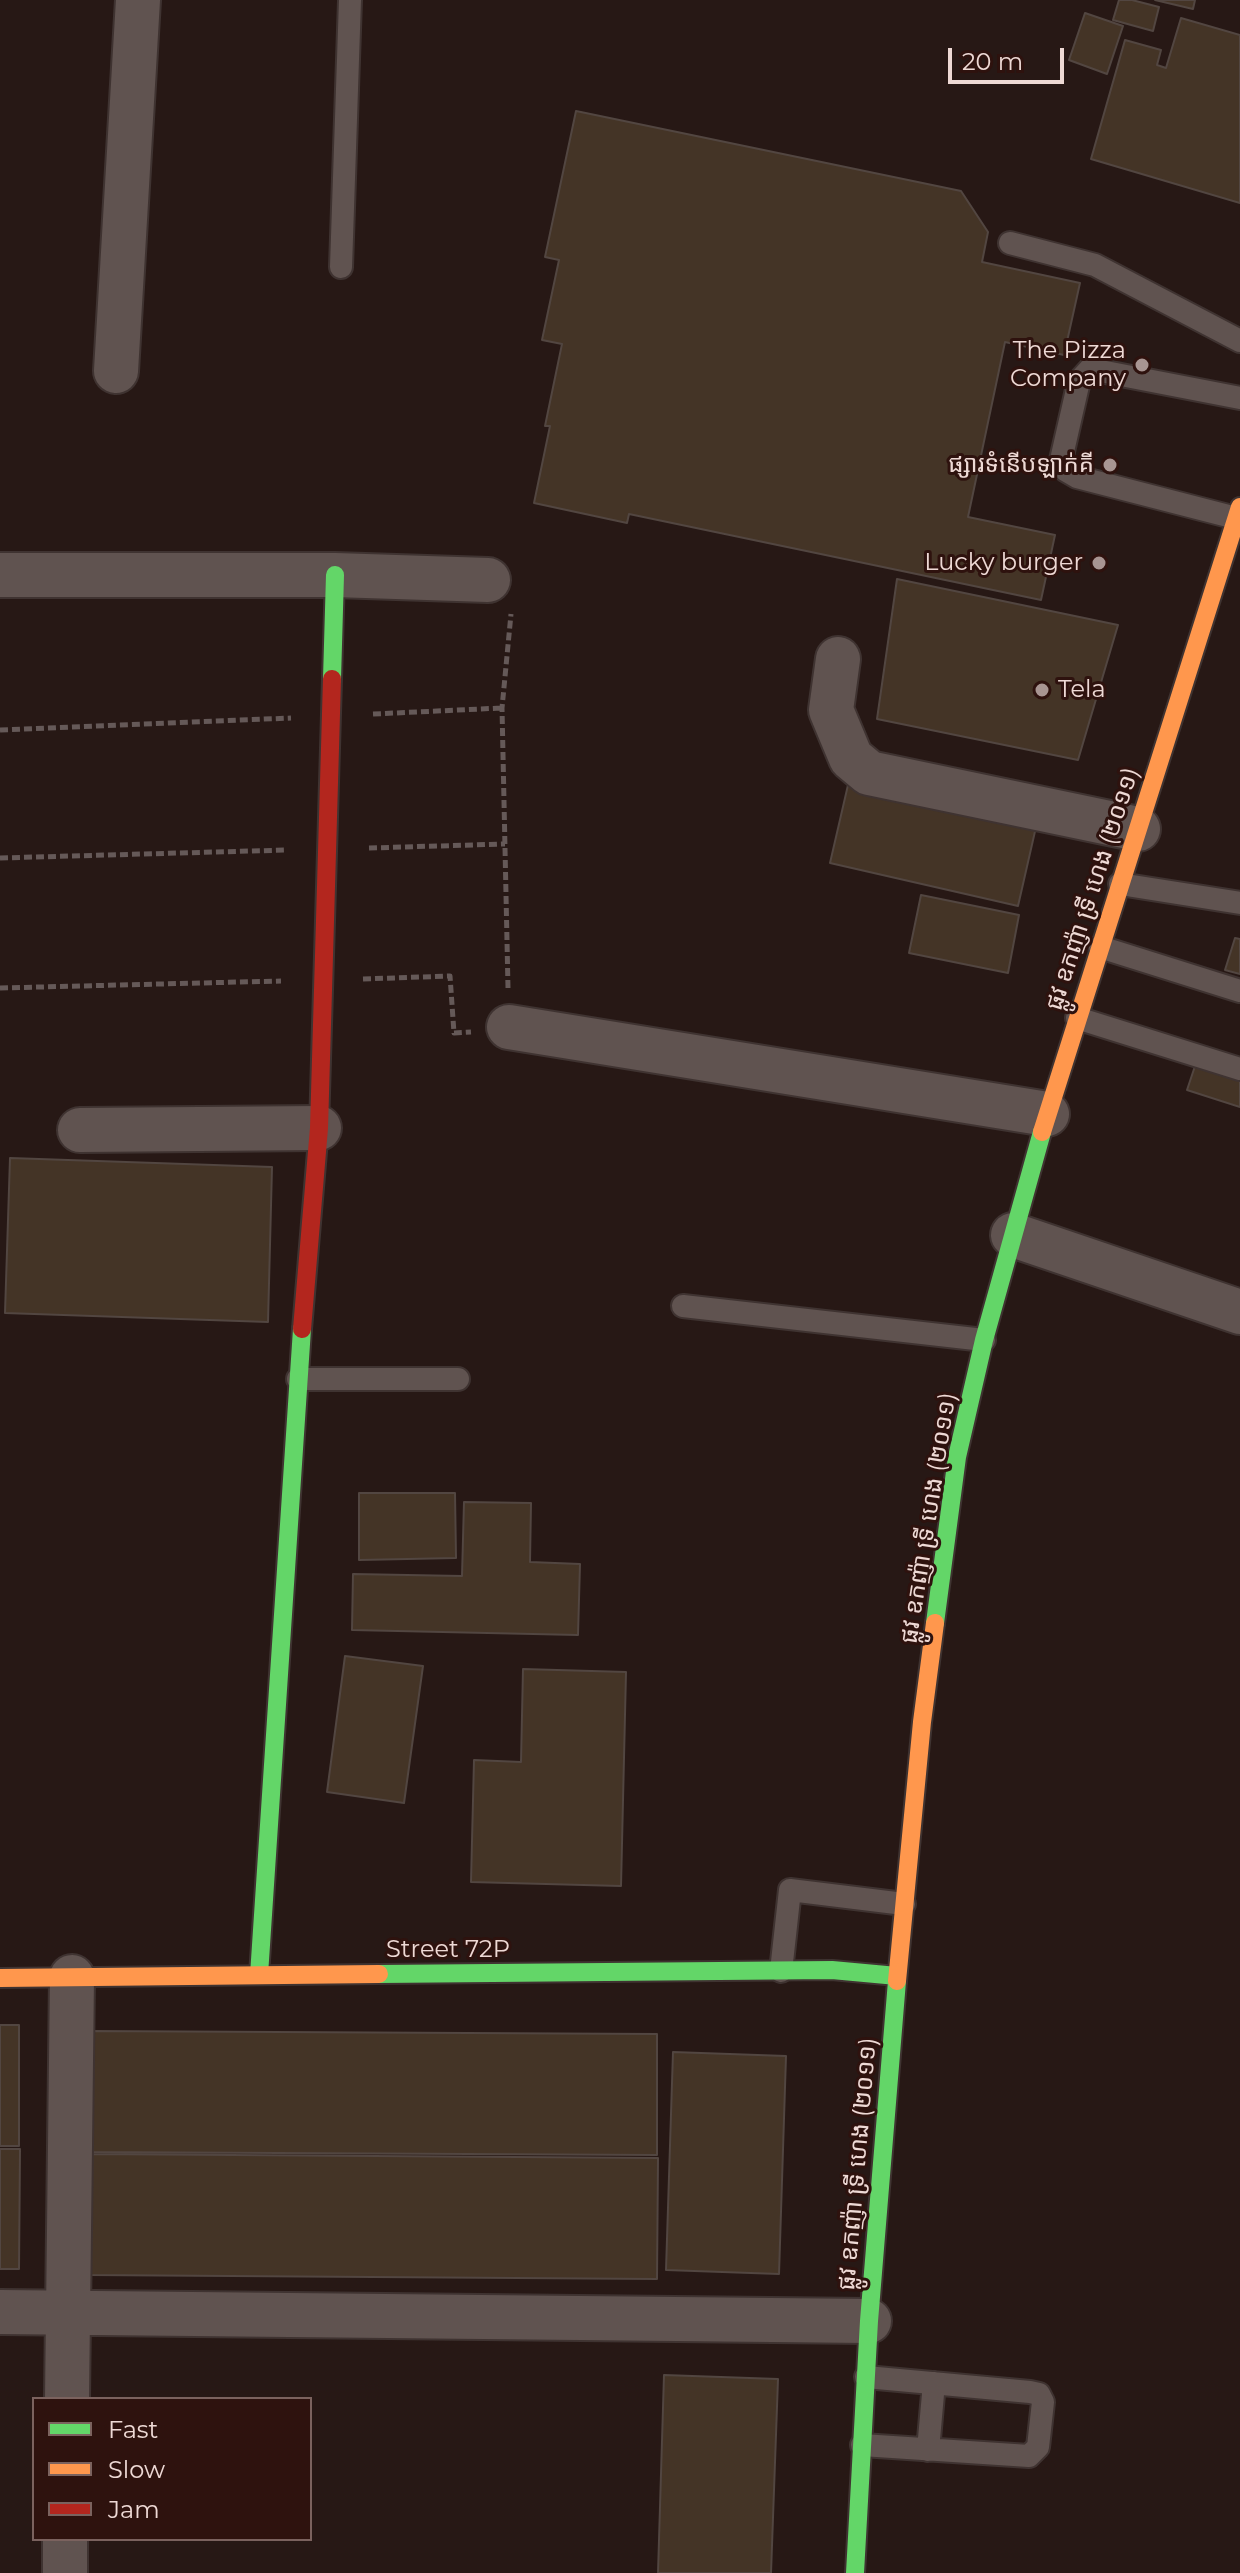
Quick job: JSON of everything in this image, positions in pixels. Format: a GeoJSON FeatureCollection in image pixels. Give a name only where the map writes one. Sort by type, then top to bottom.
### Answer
{"type":"FeatureCollection","features":[{"type":"Feature","properties":{"kind":"street"},"geometry":{"type":"LineString","coordinates":[[116,371],[138,0]]}},
{"type":"Feature","properties":{"kind":"street","name":"ផ្លូវ ឧកញ៉ា ទ្រី ហេង (២០១១)"},"geometry":{"type":"LineString","coordinates":[[855,2573],[869,2321],[897,1976],[922,1722],[957,1457],[984,1340],[1047,1114],[1138,829],[1229,581],[1238,512]]}},
{"type":"Feature","properties":{"kind":"street"},"geometry":{"type":"LineString","coordinates":[[0,575],[335,575],[488,580]]}},
{"type":"Feature","properties":{"kind":"street"},"geometry":{"type":"LineString","coordinates":[[259,1975],[298,1379],[319,1128],[335,575]]}},
{"type":"Feature","properties":{"kind":"street"},"geometry":{"type":"LineString","coordinates":[[838,659],[831,710],[851,758],[869,773],[1138,829]]}},
{"type":"Feature","properties":{"kind":"street"},"geometry":{"type":"LineString","coordinates":[[509,1027],[1047,1114]]}},
{"type":"Feature","properties":{"kind":"street"},"geometry":{"type":"LineString","coordinates":[[80,1130],[319,1128]]}},
{"type":"Feature","properties":{"kind":"street"},"geometry":{"type":"LineString","coordinates":[[1013,1235],[1240,1312]]}},
{"type":"Feature","properties":{"kind":"street","name":"Street 72P"},"geometry":{"type":"LineString","coordinates":[[0,1978],[832,1970],[897,1976]]}},
{"type":"Feature","properties":{"kind":"street"},"geometry":{"type":"LineString","coordinates":[[67,2397],[72,1977]]}},
{"type":"Feature","properties":{"kind":"street"},"geometry":{"type":"LineString","coordinates":[[0,2312],[869,2321]]}},
{"type":"Feature","properties":{"kind":"street"},"geometry":{"type":"LineString","coordinates":[[65,2541],[65,2573]]}},
{"type":"Feature","properties":{"kind":"lane"},"geometry":{"type":"LineString","coordinates":[[341,267],[350,0]]}},
{"type":"Feature","properties":{"kind":"lane"},"geometry":{"type":"LineString","coordinates":[[1010,243],[1095,265],[1240,341]]}},
{"type":"Feature","properties":{"kind":"lane"},"geometry":{"type":"LineString","coordinates":[[1238,512],[1077,477],[1065,470],[1061,460],[1079,381],[1090,369],[1240,398]]}},
{"type":"Feature","properties":{"kind":"lane"},"geometry":{"type":"LineString","coordinates":[[1120,884],[1240,903]]}},
{"type":"Feature","properties":{"kind":"lane"},"geometry":{"type":"LineString","coordinates":[[1100,947],[1240,991]]}},
{"type":"Feature","properties":{"kind":"lane"},"geometry":{"type":"LineString","coordinates":[[1077,1018],[1240,1069]]}},
{"type":"Feature","properties":{"kind":"lane"},"geometry":{"type":"LineString","coordinates":[[683,1306],[984,1340]]}},
{"type":"Feature","properties":{"kind":"lane"},"geometry":{"type":"LineString","coordinates":[[298,1379],[458,1379]]}},
{"type":"Feature","properties":{"kind":"lane"},"geometry":{"type":"LineString","coordinates":[[781,1971],[790,1890],[904,1904]]}},
{"type":"Feature","properties":{"kind":"lane"},"geometry":{"type":"LineString","coordinates":[[862,2445],[1029,2456],[1038,2447],[1043,2402],[1039,2394],[1030,2392],[866,2377]]}},
{"type":"Feature","properties":{"kind":"lane"},"geometry":{"type":"LineString","coordinates":[[928,2450],[934,2383]]}},
{"type":"Feature","properties":{"kind":"path"},"geometry":{"type":"LineString","coordinates":[[0,988],[450,976],[454,1033],[509,1027],[502,708],[512,599],[504,584],[488,580]]}},
{"type":"Feature","properties":{"kind":"path"},"geometry":{"type":"LineString","coordinates":[[0,730],[502,708]]}},
{"type":"Feature","properties":{"kind":"path"},"geometry":{"type":"LineString","coordinates":[[0,858],[505,844]]}},
{"type":"Feature","properties":{"kind":"building"},"geometry":{"type":"Polygon","coordinates":[[[1119,0],[1159,7],[1153,31],[1113,20],[1119,0]]]}},
{"type":"Feature","properties":{"kind":"building"},"geometry":{"type":"Polygon","coordinates":[[[1155,0],[1195,0],[1193,9],[1155,0]]]}},
{"type":"Feature","properties":{"kind":"building"},"geometry":{"type":"Polygon","coordinates":[[[1085,13],[1123,26],[1107,74],[1069,60],[1085,13]]]}},
{"type":"Feature","properties":{"kind":"building"},"geometry":{"type":"Polygon","coordinates":[[[1181,18],[1240,35],[1240,203],[1091,159],[1125,40],[1161,50],[1157,65],[1166,68],[1181,18]]]}},
{"type":"Feature","properties":{"kind":"building"},"geometry":{"type":"Polygon","coordinates":[[[576,111],[961,191],[988,232],[982,262],[1080,283],[1064,355],[1005,342],[968,517],[1055,535],[1041,600],[629,514],[627,523],[534,503],[550,426],[545,426],[562,344],[542,340],[559,260],[545,257],[576,111]]]}},
{"type":"Feature","properties":{"kind":"building"},"geometry":{"type":"Polygon","coordinates":[[[897,579],[1118,625],[1078,760],[877,719],[897,579]]]}},
{"type":"Feature","properties":{"kind":"building"},"geometry":{"type":"Polygon","coordinates":[[[848,785],[1036,827],[1018,906],[830,863],[848,785]]]}},
{"type":"Feature","properties":{"kind":"building"},"geometry":{"type":"Polygon","coordinates":[[[921,895],[1019,915],[1008,973],[909,953],[921,895]]]}},
{"type":"Feature","properties":{"kind":"building"},"geometry":{"type":"Polygon","coordinates":[[[1235,938],[1240,939],[1240,974],[1225,970],[1235,938]]]}},
{"type":"Feature","properties":{"kind":"building"},"geometry":{"type":"Polygon","coordinates":[[[1198,1057],[1240,1071],[1240,1107],[1187,1090],[1198,1057]]]}},
{"type":"Feature","properties":{"kind":"building"},"geometry":{"type":"Polygon","coordinates":[[[10,1158],[272,1167],[268,1322],[5,1313],[10,1158]]]}},
{"type":"Feature","properties":{"kind":"building"},"geometry":{"type":"Polygon","coordinates":[[[359,1493],[455,1493],[456,1558],[359,1560],[359,1493]]]}},
{"type":"Feature","properties":{"kind":"building"},"geometry":{"type":"Polygon","coordinates":[[[464,1502],[531,1503],[530,1562],[580,1564],[578,1635],[352,1630],[353,1574],[462,1576],[464,1502]]]}},
{"type":"Feature","properties":{"kind":"building"},"geometry":{"type":"Polygon","coordinates":[[[345,1656],[423,1666],[404,1803],[327,1792],[345,1656]]]}},
{"type":"Feature","properties":{"kind":"building"},"geometry":{"type":"Polygon","coordinates":[[[523,1669],[626,1672],[621,1886],[471,1882],[474,1760],[521,1762],[523,1669]]]}},
{"type":"Feature","properties":{"kind":"building"},"geometry":{"type":"Polygon","coordinates":[[[0,2025],[19,2025],[19,2146],[0,2146],[0,2025]]]}},
{"type":"Feature","properties":{"kind":"building"},"geometry":{"type":"Polygon","coordinates":[[[89,2031],[657,2034],[657,2155],[89,2152],[89,2031]]]}},
{"type":"Feature","properties":{"kind":"building"},"geometry":{"type":"Polygon","coordinates":[[[673,2052],[786,2056],[779,2274],[666,2270],[673,2052]]]}},
{"type":"Feature","properties":{"kind":"building"},"geometry":{"type":"Polygon","coordinates":[[[0,2149],[20,2149],[19,2269],[0,2269],[0,2149]]]}},
{"type":"Feature","properties":{"kind":"building"},"geometry":{"type":"Polygon","coordinates":[[[89,2154],[658,2158],[657,2279],[89,2275],[89,2154]]]}},
{"type":"Feature","properties":{"kind":"building"},"geometry":{"type":"Polygon","coordinates":[[[664,2375],[778,2379],[771,2573],[658,2573],[664,2375]]]}},
{"type":"Feature","properties":{"kind":"traffic: fast"},"geometry":{"type":"LineString","coordinates":[[332,679],[335,575]]}},
{"type":"Feature","properties":{"kind":"traffic: fast"},"geometry":{"type":"LineString","coordinates":[[935,1623],[957,1457],[984,1340],[1042,1132]]}},
{"type":"Feature","properties":{"kind":"traffic: fast"},"geometry":{"type":"LineString","coordinates":[[259,1975],[302,1329]]}},
{"type":"Feature","properties":{"kind":"traffic: fast"},"geometry":{"type":"LineString","coordinates":[[379,1974],[832,1970],[897,1976]]}},
{"type":"Feature","properties":{"kind":"traffic: fast"},"geometry":{"type":"LineString","coordinates":[[855,2573],[869,2321],[897,1981]]}},
{"type":"Feature","properties":{"kind":"traffic: slow"},"geometry":{"type":"LineString","coordinates":[[1042,1132],[1240,507]]}},
{"type":"Feature","properties":{"kind":"traffic: slow"},"geometry":{"type":"LineString","coordinates":[[897,1981],[922,1722],[935,1623]]}},
{"type":"Feature","properties":{"kind":"traffic: slow"},"geometry":{"type":"LineString","coordinates":[[0,1978],[379,1974]]}},
{"type":"Feature","properties":{"kind":"traffic: jam"},"geometry":{"type":"LineString","coordinates":[[302,1329],[319,1128],[332,679]]}},
{"type":"Feature","properties":{"kind":"place","name":"The Pizza Company"},"geometry":{"type":"Point","coordinates":[1142,365]}},
{"type":"Feature","properties":{"kind":"place","name":"ផ្សារទំនើបឡាក់គី"},"geometry":{"type":"Point","coordinates":[1110,465]}},
{"type":"Feature","properties":{"kind":"place","name":"Lucky burger"},"geometry":{"type":"Point","coordinates":[1099,563]}},
{"type":"Feature","properties":{"kind":"place","name":"Tela"},"geometry":{"type":"Point","coordinates":[1042,690]}}]}
